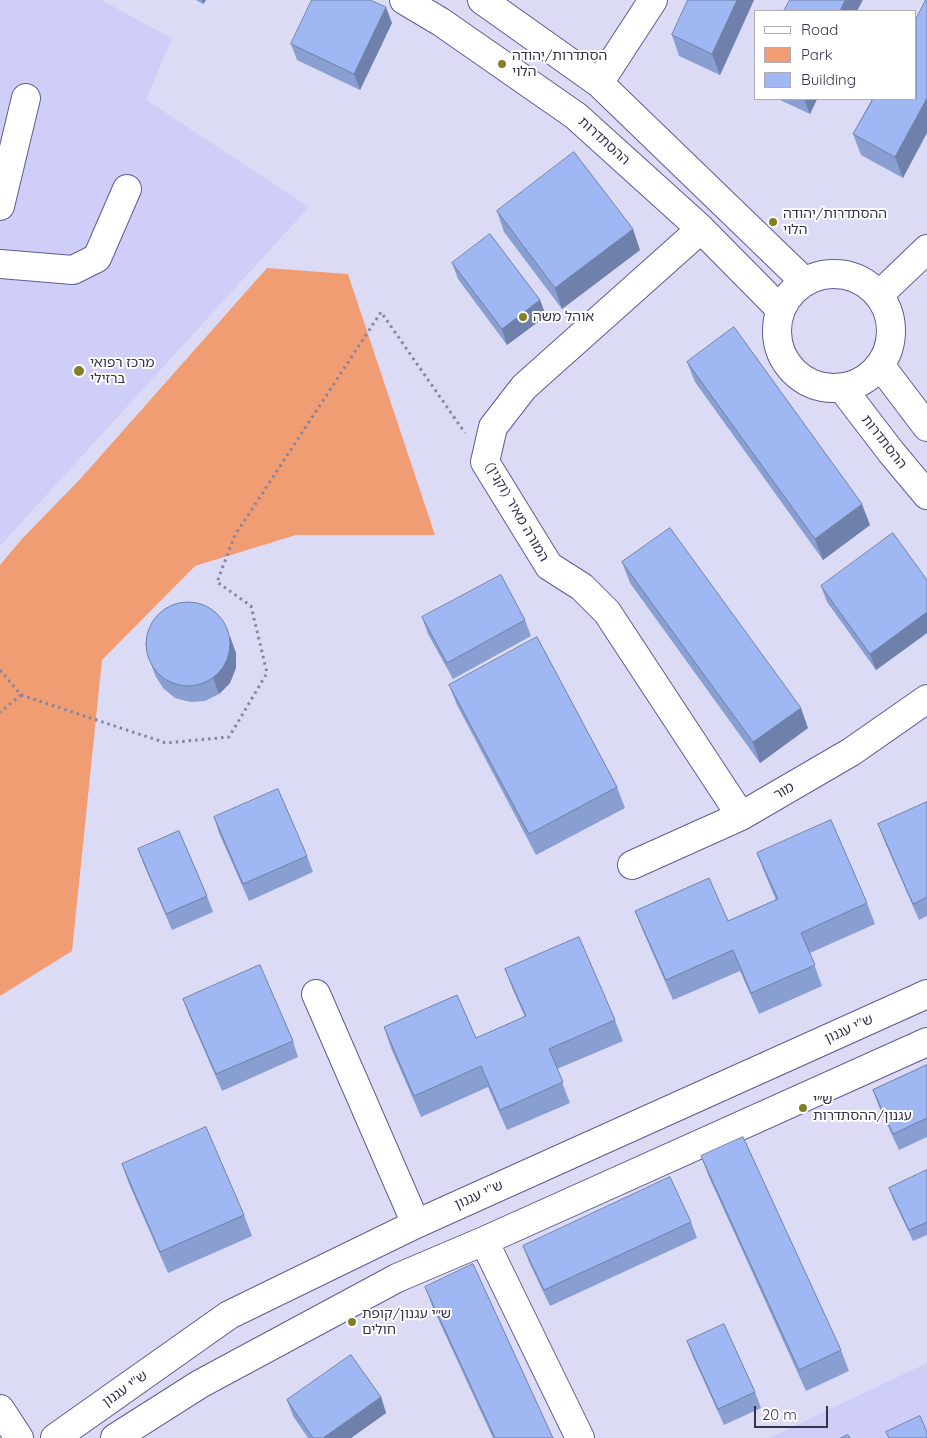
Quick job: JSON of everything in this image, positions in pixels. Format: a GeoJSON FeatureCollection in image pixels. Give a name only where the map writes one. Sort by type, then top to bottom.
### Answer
{"type":"FeatureCollection","features":[{"type":"Feature","properties":{"kind":"street","name":"ההסתדרות"},"geometry":{"type":"LineString","coordinates":[[404,0],[441,22],[576,116],[701,229],[781,310]]}},
{"type":"Feature","properties":{"kind":"street"},"geometry":{"type":"LineString","coordinates":[[482,0],[599,84],[805,282]]}},
{"type":"Feature","properties":{"kind":"street"},"geometry":{"type":"LineString","coordinates":[[599,84],[653,0]]}},
{"type":"Feature","properties":{"kind":"street"},"geometry":{"type":"LineString","coordinates":[[0,206],[26,98]]}},
{"type":"Feature","properties":{"kind":"street"},"geometry":{"type":"LineString","coordinates":[[0,264],[73,270],[97,258],[127,189]]}},
{"type":"Feature","properties":{"kind":"street","name":"המורה מאיר (וקנין)"},"geometry":{"type":"LineString","coordinates":[[701,229],[524,387],[494,427],[485,462],[549,566],[582,587],[607,612],[741,816]]}},
{"type":"Feature","properties":{"kind":"street"},"geometry":{"type":"LineString","coordinates":[[879,295],[927,250]]}},
{"type":"Feature","properties":{"kind":"street"},"geometry":{"type":"LineString","coordinates":[[836,274],[852,276],[866,284],[879,295],[888,312],[891,330],[888,349],[880,366],[869,376],[856,384],[842,388],[827,388],[813,384],[800,377],[789,366],[782,354],[778,339],[778,324],[781,310],[791,294],[805,282],[820,276],[836,274]]}},
{"type":"Feature","properties":{"kind":"street"},"geometry":{"type":"LineString","coordinates":[[880,366],[927,427]]}},
{"type":"Feature","properties":{"kind":"street","name":"ההסתדרות"},"geometry":{"type":"LineString","coordinates":[[842,388],[890,452],[927,495]]}},
{"type":"Feature","properties":{"kind":"street","name":"מור"},"geometry":{"type":"LineString","coordinates":[[632,865],[741,816],[851,752],[927,698]]}},
{"type":"Feature","properties":{"kind":"street"},"geometry":{"type":"LineString","coordinates":[[316,994],[416,1224]]}},
{"type":"Feature","properties":{"kind":"street","name":"ש\"י עגנון"},"geometry":{"type":"LineString","coordinates":[[54,1438],[229,1315],[416,1224],[927,994]]}},
{"type":"Feature","properties":{"kind":"street"},"geometry":{"type":"LineString","coordinates":[[115,1438],[200,1384],[389,1283],[927,1042]]}},
{"type":"Feature","properties":{"kind":"street"},"geometry":{"type":"LineString","coordinates":[[484,1241],[580,1438]]}},
{"type":"Feature","properties":{"kind":"street"},"geometry":{"type":"LineString","coordinates":[[0,1409],[19,1438]]}},
{"type":"Feature","properties":{"kind":"path"},"geometry":{"type":"LineString","coordinates":[[0,670],[20,695],[166,743],[228,737],[267,673],[251,606],[217,582],[235,535],[381,312],[485,462]]}},
{"type":"Feature","properties":{"kind":"path"},"geometry":{"type":"LineString","coordinates":[[0,712],[20,695]]}},
{"type":"Feature","properties":{"kind":"shaded area","name":"מרכז רפואי ברזילי"},"geometry":{"type":"Polygon","coordinates":[[[0,0],[101,0],[172,38],[146,100],[309,207],[0,546],[0,0]]]}},
{"type":"Feature","properties":{"kind":"shaded area"},"geometry":{"type":"Polygon","coordinates":[[[927,1363],[927,1438],[769,1438],[927,1363]]]}},
{"type":"Feature","properties":{"kind":"green space"},"geometry":{"type":"Polygon","coordinates":[[[267,268],[348,274],[435,535],[296,535],[195,566],[102,660],[72,951],[0,996],[0,565],[21,540],[82,477],[267,268]]]}},
{"type":"Feature","properties":{"kind":"building"},"geometry":{"type":"Polygon","coordinates":[[[312,0],[370,0],[386,7],[354,74],[291,44],[312,0]]]}},
{"type":"Feature","properties":{"kind":"building"},"geometry":{"type":"Polygon","coordinates":[[[688,0],[737,0],[712,54],[672,35],[688,0]]]}},
{"type":"Feature","properties":{"kind":"building"},"geometry":{"type":"Polygon","coordinates":[[[790,0],[845,0],[840,10],[785,10],[790,0]]]}},
{"type":"Feature","properties":{"kind":"building"},"geometry":{"type":"Polygon","coordinates":[[[927,0],[927,98],[895,157],[853,134],[872,100],[917,100],[917,17],[927,0]]]}},
{"type":"Feature","properties":{"kind":"building"},"geometry":{"type":"Polygon","coordinates":[[[574,152],[633,229],[555,288],[497,211],[574,152]]]}},
{"type":"Feature","properties":{"kind":"building"},"geometry":{"type":"Polygon","coordinates":[[[490,234],[540,300],[502,329],[452,263],[490,234]]]}},
{"type":"Feature","properties":{"kind":"building"},"geometry":{"type":"Polygon","coordinates":[[[734,327],[862,504],[815,539],[687,362],[734,327]]]}},
{"type":"Feature","properties":{"kind":"building"},"geometry":{"type":"Polygon","coordinates":[[[670,528],[801,708],[753,742],[622,562],[670,528]]]}},
{"type":"Feature","properties":{"kind":"building"},"geometry":{"type":"Polygon","coordinates":[[[893,533],[927,580],[927,612],[870,654],[821,586],[893,533]]]}},
{"type":"Feature","properties":{"kind":"building"},"geometry":{"type":"Polygon","coordinates":[[[501,575],[525,620],[447,663],[422,617],[501,575]]]}},
{"type":"Feature","properties":{"kind":"building"},"geometry":{"type":"Polygon","coordinates":[[[188,602],[204,605],[218,614],[227,628],[230,644],[227,660],[218,674],[204,683],[188,686],[172,683],[158,674],[149,660],[146,644],[149,628],[158,614],[172,605],[188,602]]]}},
{"type":"Feature","properties":{"kind":"building"},"geometry":{"type":"Polygon","coordinates":[[[537,637],[617,787],[529,834],[449,685],[537,637]]]}},
{"type":"Feature","properties":{"kind":"building"},"geometry":{"type":"Polygon","coordinates":[[[278,789],[307,856],[243,884],[214,817],[278,789]]]}},
{"type":"Feature","properties":{"kind":"building"},"geometry":{"type":"Polygon","coordinates":[[[927,802],[927,897],[913,904],[878,824],[927,802]]]}},
{"type":"Feature","properties":{"kind":"building"},"geometry":{"type":"Polygon","coordinates":[[[831,820],[867,903],[801,933],[815,965],[751,993],[733,950],[666,980],[635,911],[709,878],[728,921],[778,899],[757,853],[831,820]]]}},
{"type":"Feature","properties":{"kind":"building"},"geometry":{"type":"Polygon","coordinates":[[[179,831],[207,896],[166,914],[138,849],[179,831]]]}},
{"type":"Feature","properties":{"kind":"building"},"geometry":{"type":"Polygon","coordinates":[[[579,937],[615,1020],[549,1049],[563,1082],[500,1110],[481,1066],[414,1096],[384,1027],[457,995],[476,1038],[526,1016],[505,969],[579,937]]]}},
{"type":"Feature","properties":{"kind":"building"},"geometry":{"type":"Polygon","coordinates":[[[260,965],[293,1041],[216,1074],[183,999],[260,965]]]}},
{"type":"Feature","properties":{"kind":"building"},"geometry":{"type":"Polygon","coordinates":[[[927,1065],[927,1118],[893,1134],[873,1090],[927,1065]]]}},
{"type":"Feature","properties":{"kind":"building"},"geometry":{"type":"Polygon","coordinates":[[[206,1127],[244,1215],[160,1252],[122,1164],[206,1127]]]}},
{"type":"Feature","properties":{"kind":"building"},"geometry":{"type":"Polygon","coordinates":[[[743,1137],[841,1350],[799,1370],[701,1156],[743,1137]]]}},
{"type":"Feature","properties":{"kind":"building"},"geometry":{"type":"Polygon","coordinates":[[[927,1170],[927,1222],[909,1230],[889,1188],[927,1170]]]}},
{"type":"Feature","properties":{"kind":"building"},"geometry":{"type":"Polygon","coordinates":[[[670,1177],[691,1222],[544,1290],[523,1246],[670,1177]]]}},
{"type":"Feature","properties":{"kind":"building"},"geometry":{"type":"Polygon","coordinates":[[[473,1264],[553,1438],[495,1438],[425,1287],[473,1264]]]}},
{"type":"Feature","properties":{"kind":"building"},"geometry":{"type":"Polygon","coordinates":[[[724,1324],[755,1392],[718,1409],[687,1341],[724,1324]]]}},
{"type":"Feature","properties":{"kind":"building"},"geometry":{"type":"Polygon","coordinates":[[[351,1355],[381,1397],[323,1438],[313,1438],[287,1400],[351,1355]]]}},
{"type":"Feature","properties":{"kind":"building"},"geometry":{"type":"Polygon","coordinates":[[[920,1416],[927,1432],[927,1438],[889,1438],[886,1432],[920,1416]]]}},
{"type":"Feature","properties":{"kind":"place","name":"הסתדרות/יהודה הלוי"},"geometry":{"type":"Point","coordinates":[502,64]}},
{"type":"Feature","properties":{"kind":"place","name":"ההסתדרות/יהודה הלוי"},"geometry":{"type":"Point","coordinates":[773,222]}},
{"type":"Feature","properties":{"kind":"place","name":"אוהל משה"},"geometry":{"type":"Point","coordinates":[523,317]}},
{"type":"Feature","properties":{"kind":"place","name":"מרכז רפואי ברזילי"},"geometry":{"type":"Point","coordinates":[79,371]}},
{"type":"Feature","properties":{"kind":"place","name":"ש״י עגנון/ההסתדרות"},"geometry":{"type":"Point","coordinates":[803,1108]}},
{"type":"Feature","properties":{"kind":"place","name":"ש״י עגנון/קופת חולים"},"geometry":{"type":"Point","coordinates":[352,1322]}}]}
